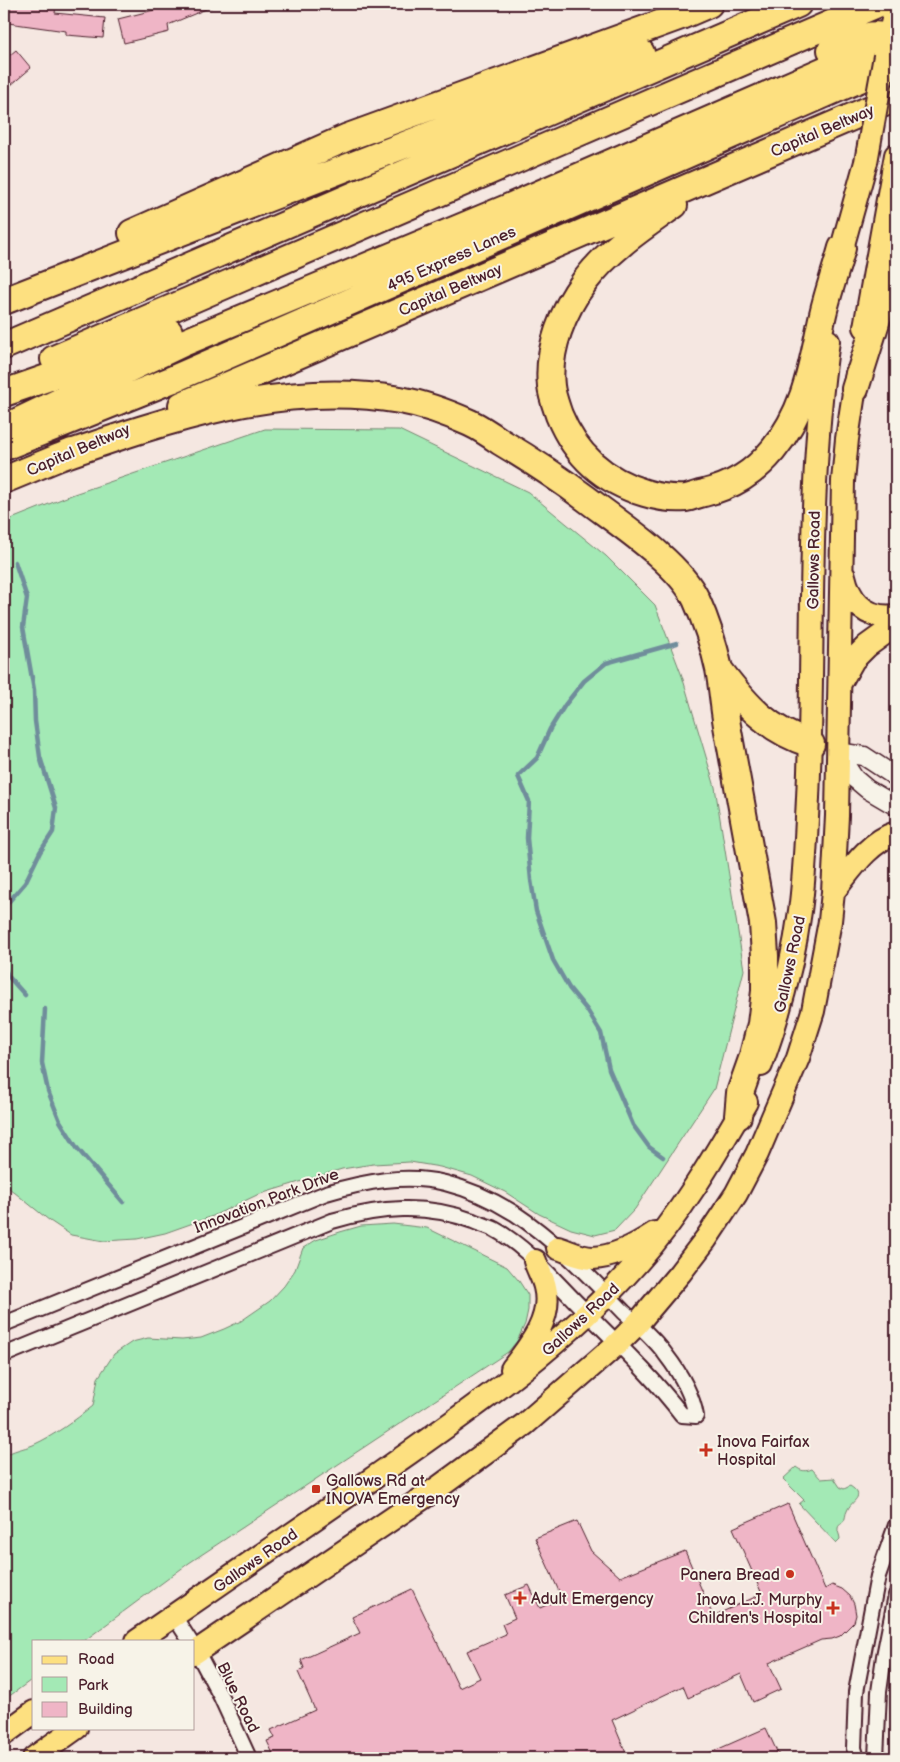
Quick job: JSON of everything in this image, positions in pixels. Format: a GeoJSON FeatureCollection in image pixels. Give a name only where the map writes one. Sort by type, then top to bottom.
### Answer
{"type":"FeatureCollection","features":[{"type":"Feature","properties":{"kind":"highway"},"geometry":{"type":"LineString","coordinates":[[4,294],[115,241],[348,136],[646,29],[709,4]]}},
{"type":"Feature","properties":{"kind":"highway"},"geometry":{"type":"LineString","coordinates":[[4,301],[765,4]]}},
{"type":"Feature","properties":{"kind":"highway"},"geometry":{"type":"LineString","coordinates":[[4,346],[798,4]]}},
{"type":"Feature","properties":{"kind":"highway"},"geometry":{"type":"LineString","coordinates":[[4,380],[877,4]]}},
{"type":"Feature","properties":{"kind":"highway"},"geometry":{"type":"LineString","coordinates":[[4,428],[183,343],[507,208],[854,49]]}},
{"type":"Feature","properties":{"kind":"highway"},"geometry":{"type":"LineString","coordinates":[[4,393],[107,357],[245,302],[854,49],[868,55],[893,50]]}},
{"type":"Feature","properties":{"kind":"highway","name":"495 Express Lanes"},"geometry":{"type":"LineString","coordinates":[[4,447],[171,380],[893,50]]}},
{"type":"Feature","properties":{"kind":"highway","name":"Capital Beltway"},"geometry":{"type":"LineString","coordinates":[[4,480],[896,98]]}},
{"type":"Feature","properties":{"kind":"highway"},"geometry":{"type":"LineString","coordinates":[[718,174],[640,229],[600,263],[584,281],[569,307],[560,328],[553,349],[550,369],[554,403],[572,442],[588,461],[607,477],[628,488],[658,497],[686,498],[727,487],[750,472],[767,456],[789,427],[805,394],[824,312],[842,248]]}},
{"type":"Feature","properties":{"kind":"highway"},"geometry":{"type":"LineString","coordinates":[[854,389],[896,263]]}},
{"type":"Feature","properties":{"kind":"highway"},"geometry":{"type":"LineString","coordinates":[[56,458],[181,418],[247,402],[278,397],[323,394],[372,396],[402,400],[434,409],[471,424],[556,476],[646,543],[684,580],[696,598],[708,631],[719,669],[763,923],[765,991],[761,1024],[752,1059],[740,1093],[738,1116]]}},
{"type":"Feature","properties":{"kind":"highway"},"geometry":{"type":"LineString","coordinates":[[719,669],[742,700],[755,713],[773,726],[811,744]]}},
{"type":"Feature","properties":{"kind":"main road","name":"Gallows Road"},"geometry":{"type":"LineString","coordinates":[[138,1640],[494,1393],[564,1337],[637,1263],[697,1185],[754,1085],[776,1022],[790,970],[800,912],[811,744],[811,620],[816,468],[824,367],[842,248],[866,162],[893,50],[896,5]]}},
{"type":"Feature","properties":{"kind":"main road","name":"Gallows Road"},"geometry":{"type":"LineString","coordinates":[[195,1647],[439,1487],[525,1424],[617,1344],[655,1304],[706,1239],[736,1194],[757,1154],[798,1058],[812,1011],[830,921],[837,816],[843,481],[854,389],[896,155]]}},
{"type":"Feature","properties":{"kind":"main road"},"geometry":{"type":"LineString","coordinates":[[841,562],[850,593],[858,606],[869,612],[888,617],[896,616]]}},
{"type":"Feature","properties":{"kind":"main road"},"geometry":{"type":"LineString","coordinates":[[840,683],[853,660],[867,646],[896,625]]}},
{"type":"Feature","properties":{"kind":"main road"},"geometry":{"type":"LineString","coordinates":[[811,744],[837,752]]}},
{"type":"Feature","properties":{"kind":"main road"},"geometry":{"type":"LineString","coordinates":[[833,892],[859,860],[880,841],[896,834]]}},
{"type":"Feature","properties":{"kind":"main road"},"geometry":{"type":"LineString","coordinates":[[558,1248],[579,1256],[593,1258],[606,1256],[632,1247],[666,1225]]}},
{"type":"Feature","properties":{"kind":"main road"},"geometry":{"type":"LineString","coordinates":[[494,1393],[525,1353],[541,1325],[547,1300],[545,1287],[535,1261]]}},
{"type":"Feature","properties":{"kind":"main road"},"geometry":{"type":"LineString","coordinates":[[4,1734],[32,1713]]}},
{"type":"Feature","properties":{"kind":"main road"},"geometry":{"type":"LineString","coordinates":[[34,1758],[73,1730]]}},
{"type":"Feature","properties":{"kind":"street"},"geometry":{"type":"LineString","coordinates":[[837,752],[864,756],[896,777]]}},
{"type":"Feature","properties":{"kind":"street"},"geometry":{"type":"LineString","coordinates":[[837,752],[854,778],[867,789],[896,806]]}},
{"type":"Feature","properties":{"kind":"street","name":"Innovation Park Drive"},"geometry":{"type":"LineString","coordinates":[[4,1324],[326,1193],[370,1182],[393,1179],[422,1179],[445,1183],[494,1202],[514,1213],[558,1248],[666,1354],[685,1384],[694,1403],[696,1416],[682,1415],[666,1395],[617,1344]]}},
{"type":"Feature","properties":{"kind":"street"},"geometry":{"type":"LineString","coordinates":[[4,1355],[332,1221],[389,1209],[416,1209],[448,1213],[494,1229],[535,1261],[617,1344]]}},
{"type":"Feature","properties":{"kind":"street"},"geometry":{"type":"LineString","coordinates":[[857,1758],[854,1748],[856,1692],[878,1576],[896,1525]]}},
{"type":"Feature","properties":{"kind":"street"},"geometry":{"type":"LineString","coordinates":[[876,1758],[879,1692],[896,1595]]}},
{"type":"Feature","properties":{"kind":"street","name":"Blue Road"},"geometry":{"type":"LineString","coordinates":[[174,1616],[189,1640]]}},
{"type":"Feature","properties":{"kind":"street","name":"Blue Road"},"geometry":{"type":"LineString","coordinates":[[195,1650],[221,1697],[249,1758]]}},
{"type":"Feature","properties":{"kind":"green space"},"geometry":{"type":"Polygon","coordinates":[[[265,429],[399,430],[528,492],[606,556],[655,605],[682,676],[715,787],[744,970],[714,1089],[635,1209],[615,1230],[595,1235],[571,1229],[539,1214],[505,1192],[472,1176],[440,1167],[410,1162],[373,1164],[342,1169],[257,1195],[213,1216],[165,1233],[137,1239],[104,1241],[71,1235],[50,1221],[4,1184],[4,522],[74,494],[265,429]]]}},
{"type":"Feature","properties":{"kind":"green space"},"geometry":{"type":"Polygon","coordinates":[[[393,1224],[427,1228],[507,1267],[528,1295],[528,1310],[525,1324],[517,1341],[508,1352],[189,1563],[85,1640],[32,1640],[32,1679],[4,1700],[4,1456],[49,1437],[93,1406],[98,1378],[114,1354],[132,1342],[148,1338],[182,1340],[201,1338],[241,1321],[270,1301],[284,1286],[295,1270],[303,1248],[316,1240],[361,1226],[393,1224]]]}},
{"type":"Feature","properties":{"kind":"green space"},"geometry":{"type":"Polygon","coordinates":[[[796,1467],[803,1471],[812,1469],[821,1479],[834,1478],[840,1487],[844,1489],[850,1486],[857,1493],[858,1496],[846,1512],[844,1521],[838,1527],[840,1539],[836,1543],[799,1504],[804,1500],[783,1479],[796,1467]]]}},
{"type":"Feature","properties":{"kind":"building"},"geometry":{"type":"Polygon","coordinates":[[[11,4],[56,5],[55,13],[105,18],[103,38],[66,35],[66,31],[8,23],[11,4]]]}},
{"type":"Feature","properties":{"kind":"building"},"geometry":{"type":"Polygon","coordinates":[[[178,4],[218,4],[168,25],[169,32],[124,43],[118,19],[178,4]]]}},
{"type":"Feature","properties":{"kind":"building"},"geometry":{"type":"Polygon","coordinates":[[[16,50],[31,68],[4,91],[4,60],[16,50]]]}},
{"type":"Feature","properties":{"kind":"building"},"geometry":{"type":"Polygon","coordinates":[[[788,1504],[825,1589],[832,1585],[842,1589],[850,1596],[856,1615],[854,1622],[840,1636],[821,1640],[769,1663],[781,1689],[753,1702],[741,1674],[688,1698],[683,1686],[612,1720],[628,1758],[275,1758],[267,1741],[275,1738],[271,1730],[315,1710],[298,1672],[304,1668],[301,1660],[360,1633],[352,1617],[412,1589],[459,1688],[480,1678],[467,1651],[506,1634],[502,1624],[515,1618],[505,1595],[529,1585],[540,1608],[562,1598],[535,1538],[577,1521],[591,1551],[620,1577],[685,1551],[713,1616],[762,1594],[733,1528],[788,1504]]]}},
{"type":"Feature","properties":{"kind":"building"},"geometry":{"type":"Polygon","coordinates":[[[766,1728],[780,1758],[698,1758],[766,1728]]]}},
{"type":"Feature","properties":{"kind":"waterway"},"geometry":{"type":"LineString","coordinates":[[4,910],[5,906],[25,883],[40,852],[53,832],[56,808],[40,757],[35,721],[34,690],[23,627],[27,598],[15,562]]}},
{"type":"Feature","properties":{"kind":"waterway"},"geometry":{"type":"LineString","coordinates":[[663,1157],[649,1147],[633,1125],[609,1069],[601,1033],[587,1010],[569,988],[553,960],[536,911],[527,838],[529,801],[518,776],[537,758],[550,729],[565,705],[584,681],[606,663],[677,643]]}},
{"type":"Feature","properties":{"kind":"waterway"},"geometry":{"type":"LineString","coordinates":[[4,966],[8,976],[25,995]]}},
{"type":"Feature","properties":{"kind":"waterway"},"geometry":{"type":"LineString","coordinates":[[45,1009],[42,1063],[48,1091],[60,1121],[77,1148],[123,1202]]}},
{"type":"Feature","properties":{"kind":"place","name":"Inova Fairfax Hospital"},"geometry":{"type":"Point","coordinates":[706,1450]}},
{"type":"Feature","properties":{"kind":"place","name":"Gallows Rd at INOVA Emergency"},"geometry":{"type":"Point","coordinates":[316,1489]}},
{"type":"Feature","properties":{"kind":"place","name":"Panera Bread"},"geometry":{"type":"Point","coordinates":[790,1574]}},
{"type":"Feature","properties":{"kind":"place","name":"Adult Emergency"},"geometry":{"type":"Point","coordinates":[520,1598]}},
{"type":"Feature","properties":{"kind":"place","name":"Inova L.J. Murphy Children's Hospital"},"geometry":{"type":"Point","coordinates":[833,1608]}}]}
